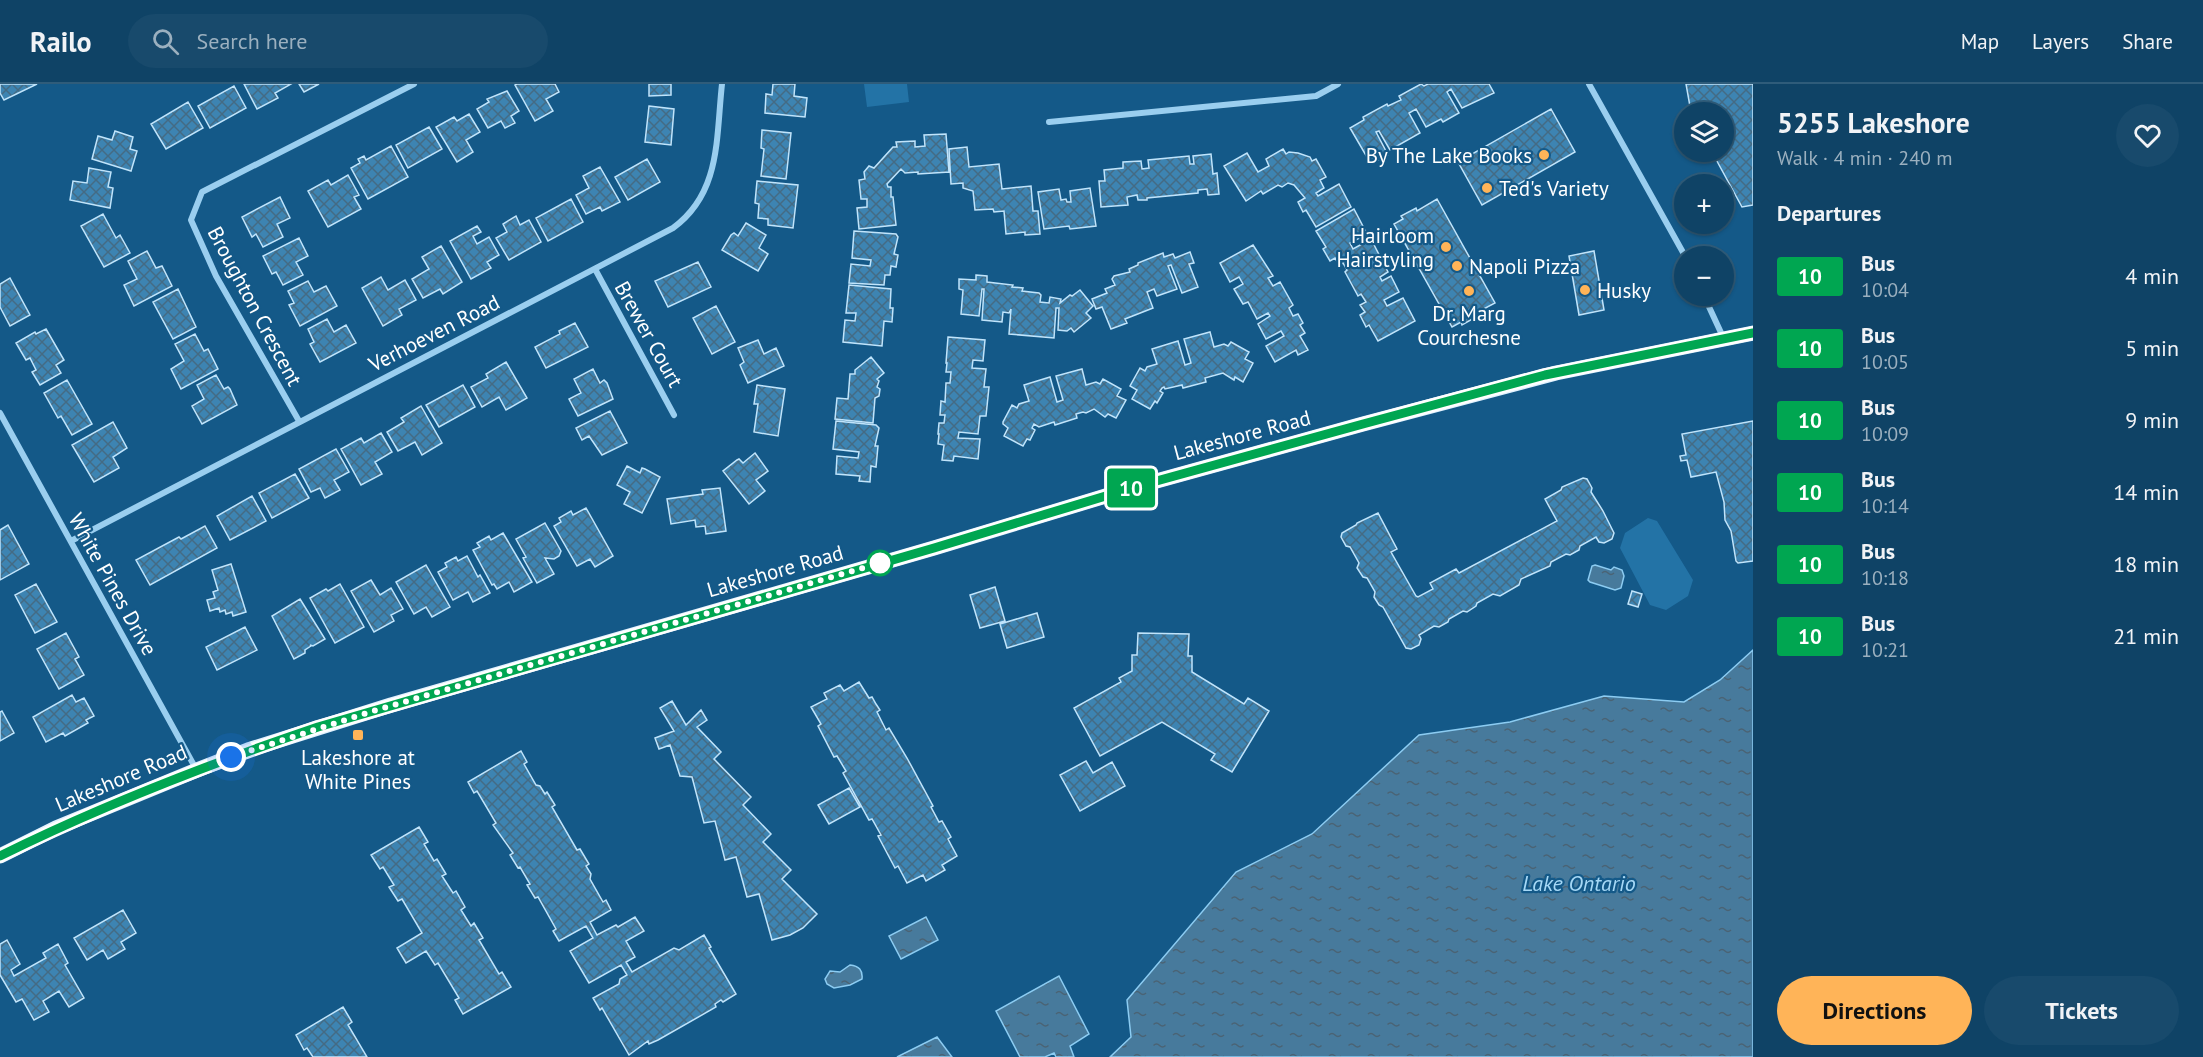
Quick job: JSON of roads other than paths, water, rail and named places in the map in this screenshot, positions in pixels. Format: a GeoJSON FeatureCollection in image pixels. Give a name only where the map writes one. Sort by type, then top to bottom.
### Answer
{"type":"FeatureCollection","features":[{"type":"Feature","properties":{"kind":"main road","name":"Lakeshore Road"},"geometry":{"type":"LineString","coordinates":[[0,856],[56,828],[197,770],[318,727],[934,548],[1142,485],[1533,378],[1753,333]]}},
{"type":"Feature","properties":{"kind":"street","name":"Broughton Crescent"},"geometry":{"type":"LineString","coordinates":[[299,421],[216,276],[191,220],[202,192],[414,84]]}},
{"type":"Feature","properties":{"kind":"street","name":"Verhoeven Road"},"geometry":{"type":"LineString","coordinates":[[71,541],[673,228],[687,218],[696,207],[709,183],[722,84]]}},
{"type":"Feature","properties":{"kind":"street"},"geometry":{"type":"LineString","coordinates":[[1048,122],[1316,96],[1338,84]]}},
{"type":"Feature","properties":{"kind":"street"},"geometry":{"type":"LineString","coordinates":[[1589,84],[1679,246]]}},
{"type":"Feature","properties":{"kind":"street","name":"Brewer Court"},"geometry":{"type":"LineString","coordinates":[[595,269],[674,415]]}},
{"type":"Feature","properties":{"kind":"street"},"geometry":{"type":"LineString","coordinates":[[1709,306],[1723,338]]}},
{"type":"Feature","properties":{"kind":"street","name":"White Pines Drive"},"geometry":{"type":"LineString","coordinates":[[0,413],[197,770]]}},
{"type":"Feature","properties":{"kind":"water"},"geometry":{"type":"Polygon","coordinates":[[[1592,566],[1611,570],[1614,567],[1622,570],[1624,576],[1621,588],[1615,590],[1590,582],[1588,580],[1592,566]]]}},
{"type":"Feature","properties":{"kind":"water","name":"Lake Ontario"},"geometry":{"type":"Polygon","coordinates":[[[1753,650],[1753,1057],[1110,1057],[1131,1037],[1127,1000],[1236,872],[1312,834],[1419,735],[1510,722],[1604,696],[1684,702],[1720,680],[1753,650]]]}},
{"type":"Feature","properties":{"kind":"water"},"geometry":{"type":"Polygon","coordinates":[[[926,917],[938,940],[901,959],[889,936],[926,917]]]}},
{"type":"Feature","properties":{"kind":"water"},"geometry":{"type":"Polygon","coordinates":[[[850,965],[860,969],[862,979],[850,985],[834,988],[827,984],[825,979],[830,971],[840,972],[850,965]]]}},
{"type":"Feature","properties":{"kind":"water"},"geometry":{"type":"Polygon","coordinates":[[[1059,976],[1089,1034],[1070,1046],[1074,1057],[1056,1057],[1054,1053],[1045,1057],[1020,1057],[996,1011],[1059,976]]]}},
{"type":"Feature","properties":{"kind":"water"},"geometry":{"type":"Polygon","coordinates":[[[937,1037],[952,1057],[897,1057],[937,1037]]]}},
{"type":"Feature","properties":{"kind":"place","name":"By The Lake Books"},"geometry":{"type":"Point","coordinates":[1544,155]}},
{"type":"Feature","properties":{"kind":"place","name":"Ted's Variety"},"geometry":{"type":"Point","coordinates":[1487,188]}},
{"type":"Feature","properties":{"kind":"place","name":"Hairloom Hairstyling"},"geometry":{"type":"Point","coordinates":[1446,247]}},
{"type":"Feature","properties":{"kind":"place","name":"Napoli Pizza"},"geometry":{"type":"Point","coordinates":[1457,266]}},
{"type":"Feature","properties":{"kind":"place","name":"Husky"},"geometry":{"type":"Point","coordinates":[1585,290]}},
{"type":"Feature","properties":{"kind":"place","name":"Dr. Marg Courchesne"},"geometry":{"type":"Point","coordinates":[1469,291]}},
{"type":"Feature","properties":{"kind":"place","name":"Lakeshore at White Pines"},"geometry":{"type":"Point","coordinates":[358,735]}}]}
